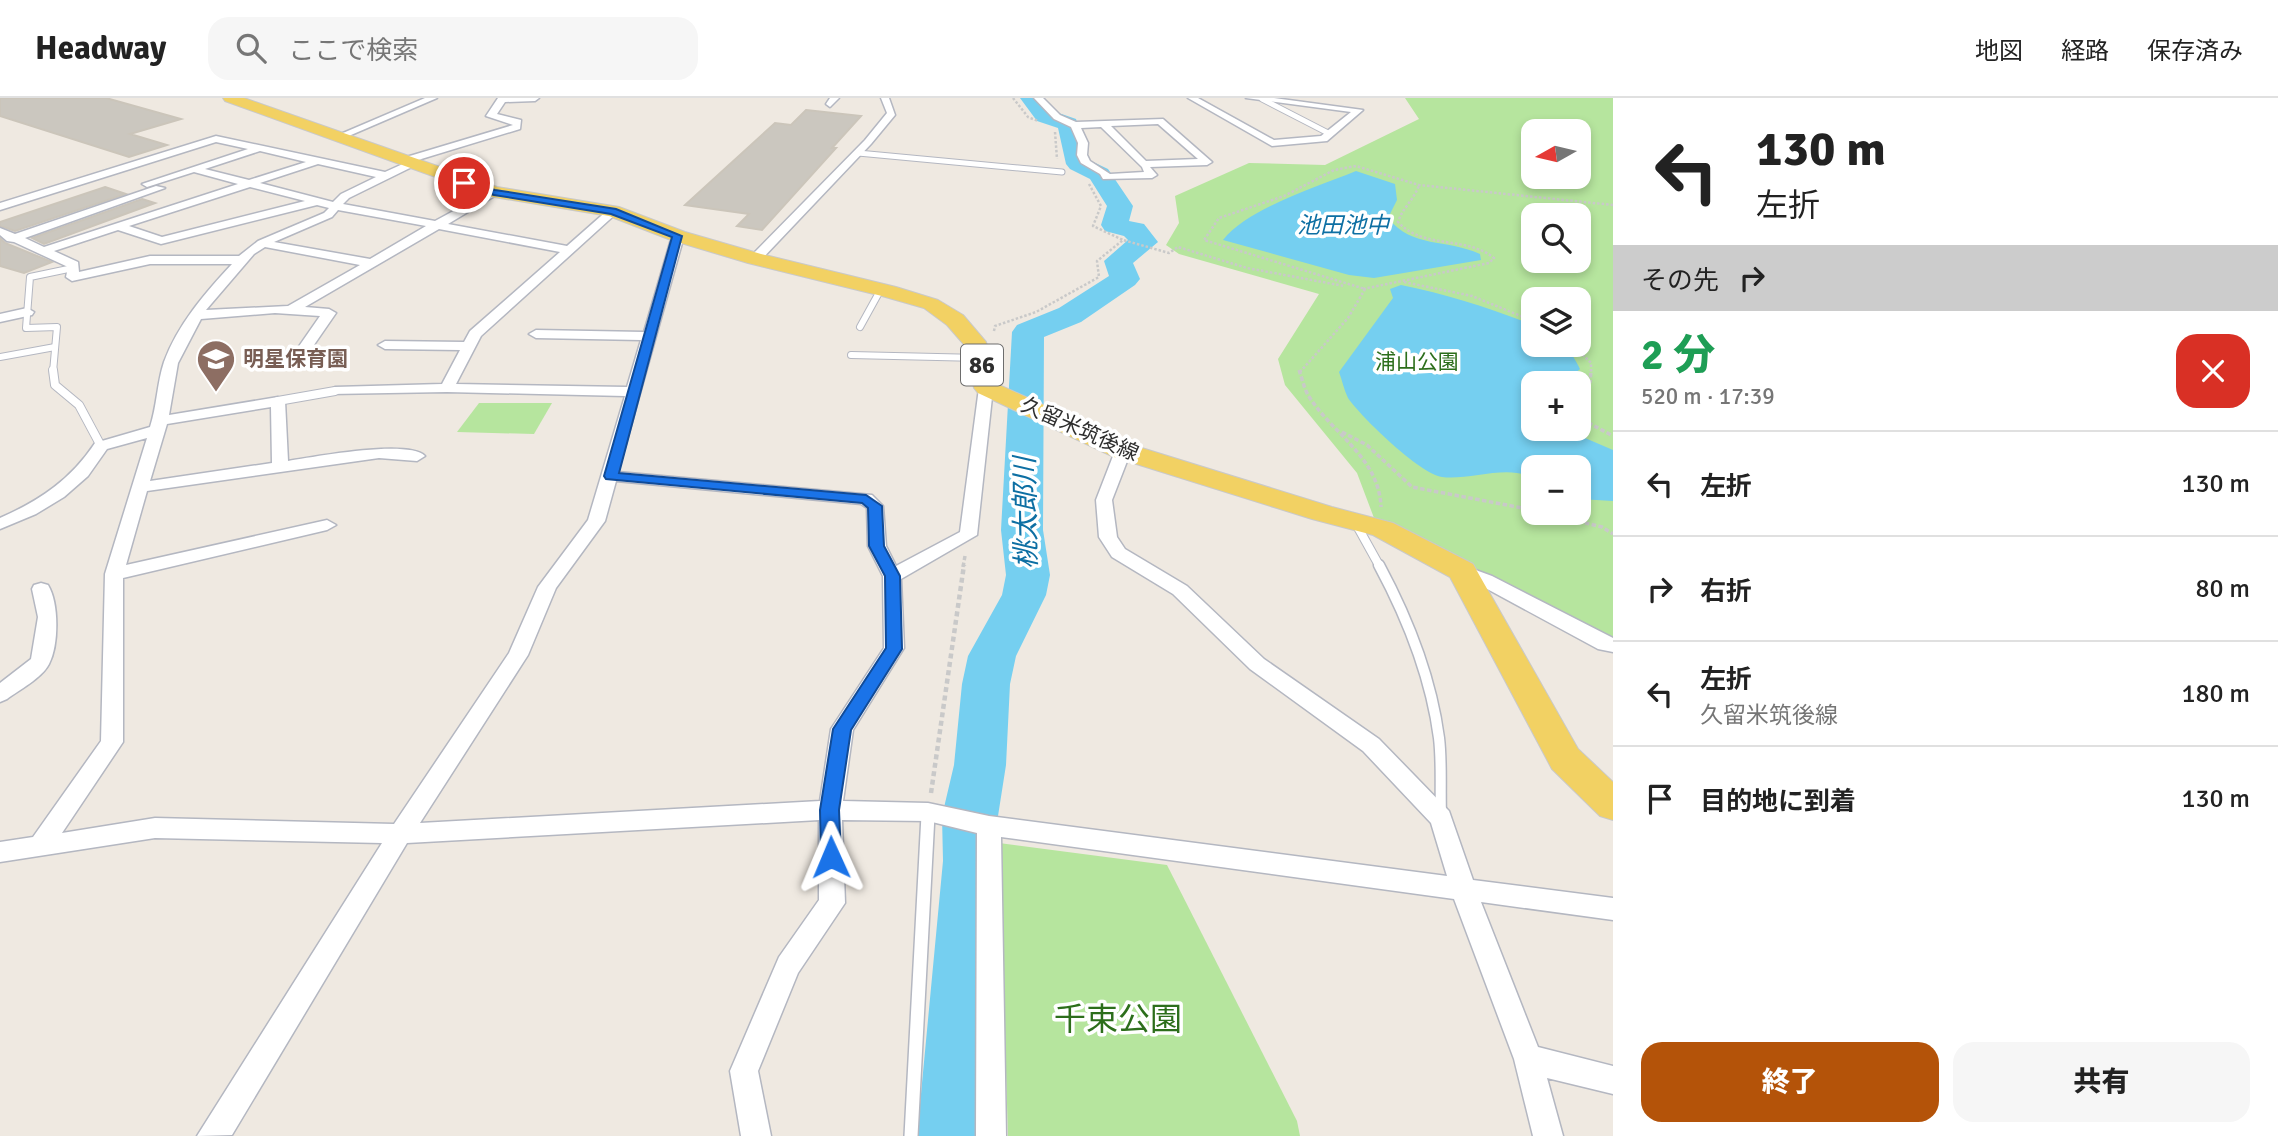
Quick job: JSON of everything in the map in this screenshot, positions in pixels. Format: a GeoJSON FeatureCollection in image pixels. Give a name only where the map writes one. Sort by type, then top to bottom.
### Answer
{"type":"FeatureCollection","features":[{"type":"Feature","properties":{"kind":"main road","name":"久留米筑後線"},"geometry":{"type":"LineString","coordinates":[[230,98],[494,192],[613,211],[678,236],[755,259],[881,289],[931,304],[955,320],[978,347],[987,348],[986,388],[1123,451],[1383,529],[1462,572]]}},
{"type":"Feature","properties":{"kind":"main road"},"geometry":{"type":"LineString","coordinates":[[1462,572],[1565,759],[1613,805]]}},
{"type":"Feature","properties":{"kind":"street"},"geometry":{"type":"LineString","coordinates":[[341,136],[433,98]]}},
{"type":"Feature","properties":{"kind":"street"},"geometry":{"type":"LineString","coordinates":[[160,241],[255,231],[328,215],[345,196],[411,161],[517,127],[519,122],[491,116],[502,99],[535,98]]}},
{"type":"Feature","properties":{"kind":"street"},"geometry":{"type":"LineString","coordinates":[[755,259],[858,153],[892,113],[885,98]]}},
{"type":"Feature","properties":{"kind":"street"},"geometry":{"type":"LineString","coordinates":[[1038,98],[1056,117],[1075,125],[1160,121],[1207,162],[1143,164]]}},
{"type":"Feature","properties":{"kind":"street"},"geometry":{"type":"LineString","coordinates":[[1192,98],[1272,142],[1324,139],[1359,110],[1250,98]]}},
{"type":"Feature","properties":{"kind":"street"},"geometry":{"type":"LineString","coordinates":[[1075,125],[1083,143],[1082,155],[1086,163],[1104,172],[1107,177],[1152,175],[1103,124]]}},
{"type":"Feature","properties":{"kind":"street"},"geometry":{"type":"LineString","coordinates":[[0,207],[216,139],[387,176]]}},
{"type":"Feature","properties":{"kind":"street"},"geometry":{"type":"LineString","coordinates":[[147,184],[258,148]]}},
{"type":"Feature","properties":{"kind":"street"},"geometry":{"type":"LineString","coordinates":[[43,251],[317,162]]}},
{"type":"Feature","properties":{"kind":"street"},"geometry":{"type":"LineString","coordinates":[[194,169],[335,206],[571,250]]}},
{"type":"Feature","properties":{"kind":"street"},"geometry":{"type":"LineString","coordinates":[[109,173],[198,200]]}},
{"type":"Feature","properties":{"kind":"street"},"geometry":{"type":"LineString","coordinates":[[0,243],[160,188]]}},
{"type":"Feature","properties":{"kind":"street"},"geometry":{"type":"LineString","coordinates":[[289,311],[494,192]]}},
{"type":"Feature","properties":{"kind":"street"},"geometry":{"type":"LineString","coordinates":[[39,847],[112,742],[114,574],[158,425],[171,363],[196,315],[241,260],[255,231],[318,202]]}},
{"type":"Feature","properties":{"kind":"street"},"geometry":{"type":"LineString","coordinates":[[447,388],[475,334],[613,211]]}},
{"type":"Feature","properties":{"kind":"street"},"geometry":{"type":"LineString","coordinates":[[117,226],[160,241],[184,260]]}},
{"type":"Feature","properties":{"kind":"street"},"geometry":{"type":"LineString","coordinates":[[0,231],[74,265],[72,277],[150,260],[241,260]]}},
{"type":"Feature","properties":{"kind":"street"},"geometry":{"type":"LineString","coordinates":[[255,231],[371,263]]}},
{"type":"Feature","properties":{"kind":"street"},"geometry":{"type":"LineString","coordinates":[[212,1136],[222,1125],[400,834],[518,655],[547,587],[596,521],[678,236]]}},
{"type":"Feature","properties":{"kind":"street"},"geometry":{"type":"LineString","coordinates":[[196,315],[275,309],[330,313],[302,352]]}},
{"type":"Feature","properties":{"kind":"street"},"geometry":{"type":"LineString","coordinates":[[0,317],[27,312]]}},
{"type":"Feature","properties":{"kind":"street"},"geometry":{"type":"LineString","coordinates":[[536,334],[650,336]]}},
{"type":"Feature","properties":{"kind":"street"},"geometry":{"type":"LineString","coordinates":[[385,345],[469,346]]}},
{"type":"Feature","properties":{"kind":"street"},"geometry":{"type":"LineString","coordinates":[[335,391],[447,388],[634,392]]}},
{"type":"Feature","properties":{"kind":"street"},"geometry":{"type":"LineString","coordinates":[[892,576],[968,535],[986,388]]}},
{"type":"Feature","properties":{"kind":"street"},"geometry":{"type":"LineString","coordinates":[[0,524],[65,491],[92,463],[101,446],[158,425],[278,401],[280,467]]}},
{"type":"Feature","properties":{"kind":"street"},"geometry":{"type":"LineString","coordinates":[[1123,451],[1104,500],[1108,537],[1118,553],[1180,590],[1257,664],[1371,745],[1441,818],[1464,891],[1528,1059],[1548,1136]]}},
{"type":"Feature","properties":{"kind":"street"},"geometry":{"type":"LineString","coordinates":[[140,487],[379,453],[417,456]]}},
{"type":"Feature","properties":{"kind":"street"},"geometry":{"type":"LineString","coordinates":[[611,476],[866,499],[875,506],[877,546],[892,576],[894,649],[842,729],[830,810],[832,903],[788,966],[744,1071],[757,1136]]}},
{"type":"Feature","properties":{"kind":"street"},"geometry":{"type":"LineString","coordinates":[[114,574],[327,524]]}},
{"type":"Feature","properties":{"kind":"street"},"geometry":{"type":"LineString","coordinates":[[1462,572],[1485,580],[1605,644],[1613,645]]}},
{"type":"Feature","properties":{"kind":"street"},"geometry":{"type":"LineString","coordinates":[[0,694],[40,662],[48,617],[41,589]]}},
{"type":"Feature","properties":{"kind":"street"},"geometry":{"type":"LineString","coordinates":[[3,855],[155,828],[400,834],[830,810],[929,812],[989,826],[1613,909]]}},
{"type":"Feature","properties":{"kind":"street"},"geometry":{"type":"LineString","coordinates":[[989,826],[991,1136]]}},
{"type":"Feature","properties":{"kind":"street"},"geometry":{"type":"LineString","coordinates":[[1528,1059],[1613,1080]]}},
{"type":"Feature","properties":{"kind":"lane"},"geometry":{"type":"LineString","coordinates":[[1262,99],[1330,134]]}},
{"type":"Feature","properties":{"kind":"lane"},"geometry":{"type":"LineString","coordinates":[[858,153],[1062,172]]}},
{"type":"Feature","properties":{"kind":"lane"},"geometry":{"type":"LineString","coordinates":[[73,268],[30,277],[26,328],[57,327],[53,372],[55,384],[79,405],[101,446]]}},
{"type":"Feature","properties":{"kind":"lane"},"geometry":{"type":"LineString","coordinates":[[860,327],[881,289]]}},
{"type":"Feature","properties":{"kind":"lane"},"geometry":{"type":"LineString","coordinates":[[0,357],[55,347]]}},
{"type":"Feature","properties":{"kind":"lane"},"geometry":{"type":"LineString","coordinates":[[851,355],[987,348]]}},
{"type":"Feature","properties":{"kind":"lane"},"geometry":{"type":"LineString","coordinates":[[278,401],[335,391]]}},
{"type":"Feature","properties":{"kind":"lane"},"geometry":{"type":"LineString","coordinates":[[1355,522],[1386,575],[1427,677],[1439,739],[1441,818]]}},
{"type":"Feature","properties":{"kind":"lane"},"geometry":{"type":"LineString","coordinates":[[911,1136],[929,812]]}},
{"type":"Feature","properties":{"kind":"path"},"geometry":{"type":"LineString","coordinates":[[1365,289],[1203,240],[1219,218],[1284,196],[1334,170],[1356,166],[1419,185],[1613,205]]}},
{"type":"Feature","properties":{"kind":"path"},"geometry":{"type":"LineString","coordinates":[[987,348],[995,326],[1051,305],[1099,277],[1097,261],[1123,240],[1169,253],[1178,247],[1247,268],[1365,289],[1489,263],[1494,258],[1488,251],[1421,237],[1402,229],[1398,222],[1402,210],[1415,198],[1419,185]]}},
{"type":"Feature","properties":{"kind":"path"},"geometry":{"type":"LineString","coordinates":[[1401,281],[1472,296],[1521,316]]}},
{"type":"Feature","properties":{"kind":"path"},"geometry":{"type":"LineString","coordinates":[[1365,289],[1348,318],[1299,370],[1308,395],[1340,431],[1380,487],[1383,529]]}},
{"type":"Feature","properties":{"kind":"path"},"geometry":{"type":"LineString","coordinates":[[1591,424],[1613,436]]}},
{"type":"Feature","properties":{"kind":"path"},"geometry":{"type":"LineString","coordinates":[[1340,431],[1367,445],[1412,487],[1521,508]]}},
{"type":"Feature","properties":{"kind":"path"},"geometry":{"type":"LineString","coordinates":[[1591,524],[1613,534]]}},
{"type":"Feature","properties":{"kind":"path"},"geometry":{"type":"LineString","coordinates":[[929,812],[968,535]]}},
{"type":"Feature","properties":{"kind":"green space","name":"浦山公園"},"geometry":{"type":"Polygon","coordinates":[[[1405,98],[1613,98],[1613,639],[1605,638],[1374,518],[1357,473],[1285,385],[1278,359],[1319,294],[1179,254],[1166,245],[1179,223],[1175,196],[1249,163],[1325,165],[1419,119],[1405,98]]]}},
{"type":"Feature","properties":{"kind":"green space"},"geometry":{"type":"Polygon","coordinates":[[[479,403],[552,403],[534,434],[457,432],[479,403]]]}},
{"type":"Feature","properties":{"kind":"green space","name":"千束公園"},"geometry":{"type":"Polygon","coordinates":[[[999,843],[1167,865],[1297,1121],[1300,1136],[1008,1136],[999,843]]]}},
{"type":"Feature","properties":{"kind":"water","name":"池田池中"},"geometry":{"type":"Polygon","coordinates":[[[1356,171],[1395,184],[1397,200],[1388,218],[1398,228],[1419,239],[1480,254],[1481,260],[1374,278],[1349,275],[1223,240],[1234,229],[1266,208],[1356,171]]]}},
{"type":"Feature","properties":{"kind":"water"},"geometry":{"type":"Polygon","coordinates":[[[1401,285],[1435,293],[1521,321],[1521,357],[1573,357],[1580,369],[1578,371],[1521,371],[1521,441],[1591,441],[1613,450],[1613,501],[1591,500],[1591,455],[1521,455],[1521,474],[1501,472],[1452,478],[1432,474],[1392,444],[1348,398],[1339,372],[1393,298],[1390,289],[1401,285]]]}},
{"type":"Feature","properties":{"kind":"building"},"geometry":{"type":"Polygon","coordinates":[[[0,98],[106,98],[181,119],[130,134],[167,145],[129,157],[0,116],[0,98]]]}},
{"type":"Feature","properties":{"kind":"building"},"geometry":{"type":"Polygon","coordinates":[[[806,110],[861,116],[832,148],[836,148],[762,230],[737,226],[749,214],[685,205],[775,123],[791,125],[806,110]]]}},
{"type":"Feature","properties":{"kind":"building"},"geometry":{"type":"Polygon","coordinates":[[[105,187],[126,194],[15,231],[0,226],[0,222],[105,187]]]}},
{"type":"Feature","properties":{"kind":"building"},"geometry":{"type":"Polygon","coordinates":[[[142,199],[155,203],[44,244],[32,238],[142,199]]]}},
{"type":"Feature","properties":{"kind":"building"},"geometry":{"type":"Polygon","coordinates":[[[0,238],[5,243],[52,262],[24,273],[0,266],[0,238]]]}},
{"type":"Feature","properties":{"kind":"waterway","name":"桃太郎川"},"geometry":{"type":"LineString","coordinates":[[952,1136],[972,861],[970,816],[980,765],[986,684],[992,656],[1024,595],[1028,575],[1022,530],[1028,332],[1070,315],[1125,279],[1118,261],[1144,242],[1134,230],[1114,225],[1120,206],[1099,174],[1078,164],[1068,124],[1045,116],[1030,98]]}},
{"type":"Feature","properties":{"kind":"place","name":"明星保育園"},"geometry":{"type":"Point","coordinates":[216,393]}},
{"type":"Feature","properties":{"kind":"route"},"geometry":{"type":"LineString","coordinates":[[464,183],[494,192],[613,211],[678,236],[611,476],[866,499],[875,506],[877,546],[892,576],[894,649],[842,729],[830,810],[831,857]]}}]}
